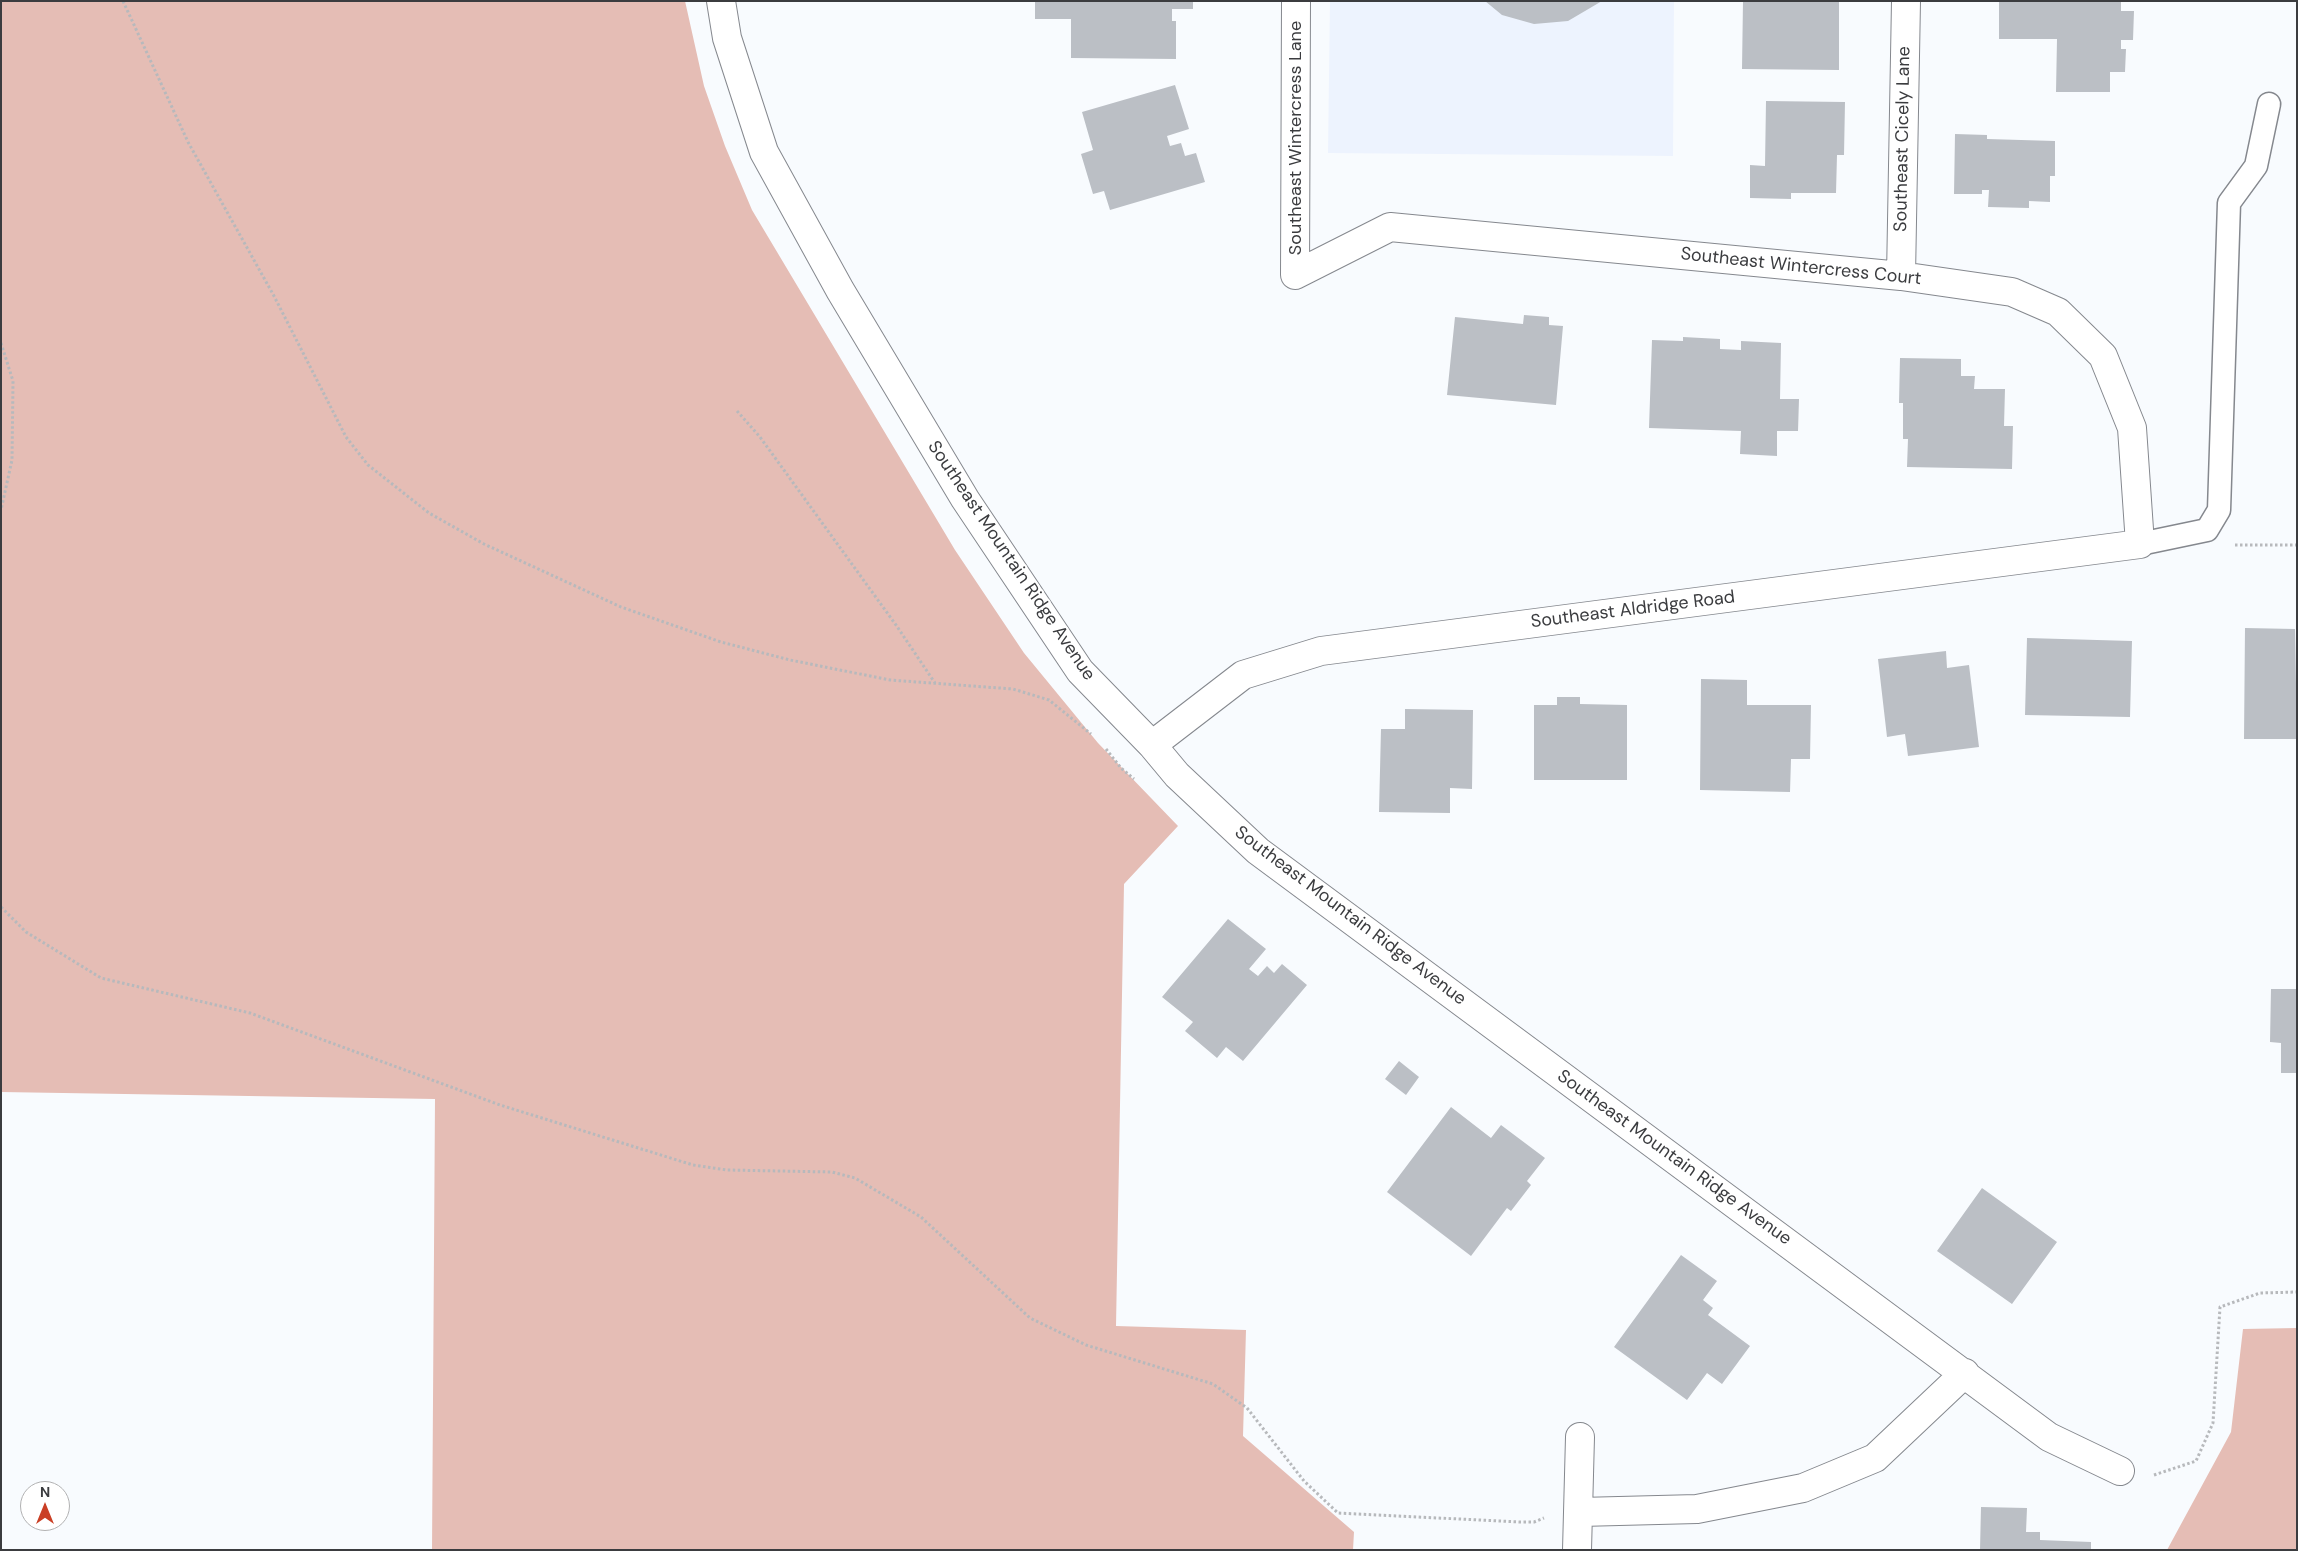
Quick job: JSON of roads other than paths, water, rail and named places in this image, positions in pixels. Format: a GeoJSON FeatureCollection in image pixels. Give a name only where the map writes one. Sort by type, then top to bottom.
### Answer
{"type":"FeatureCollection","features":[{"type":"Feature","properties":{"kind":"street","name":"Southeast Mountain Ridge Avenue"},"geometry":{"type":"LineString","coordinates":[[722,1],[727,38],[764,152],[840,290],[965,499],[1080,671],[1152,745],[1177,775],[1258,851],[2049,1437],[2120,1471]]}},
{"type":"Feature","properties":{"kind":"street","name":"Southeast Wintercress Lane"},"geometry":{"type":"LineString","coordinates":[[1295,275],[1296,1]]}},
{"type":"Feature","properties":{"kind":"street","name":"Southeast Cicely Lane"},"geometry":{"type":"LineString","coordinates":[[1900,276],[1906,1]]}},
{"type":"Feature","properties":{"kind":"street","name":"Southeast Wintercress Court"},"geometry":{"type":"LineString","coordinates":[[1295,275],[1390,227],[1900,276],[2012,292],[2058,312],[2103,356],[2132,428],[2140,544]]}},
{"type":"Feature","properties":{"kind":"street","name":"Southeast Aldridge Road"},"geometry":{"type":"LineString","coordinates":[[1152,745],[1243,674],[1321,651],[2140,544]]}},
{"type":"Feature","properties":{"kind":"street"},"geometry":{"type":"LineString","coordinates":[[1580,1512],[1697,1509],[1803,1488],[1875,1458],[1965,1373]]}},
{"type":"Feature","properties":{"kind":"street"},"geometry":{"type":"LineString","coordinates":[[1577,1550],[1580,1512],[1580,1437]]}},
{"type":"Feature","properties":{"kind":"lane"},"geometry":{"type":"LineString","coordinates":[[2140,544],[2207,530],[2219,510],[2229,203],[2256,166],[2269,104]]}}]}
